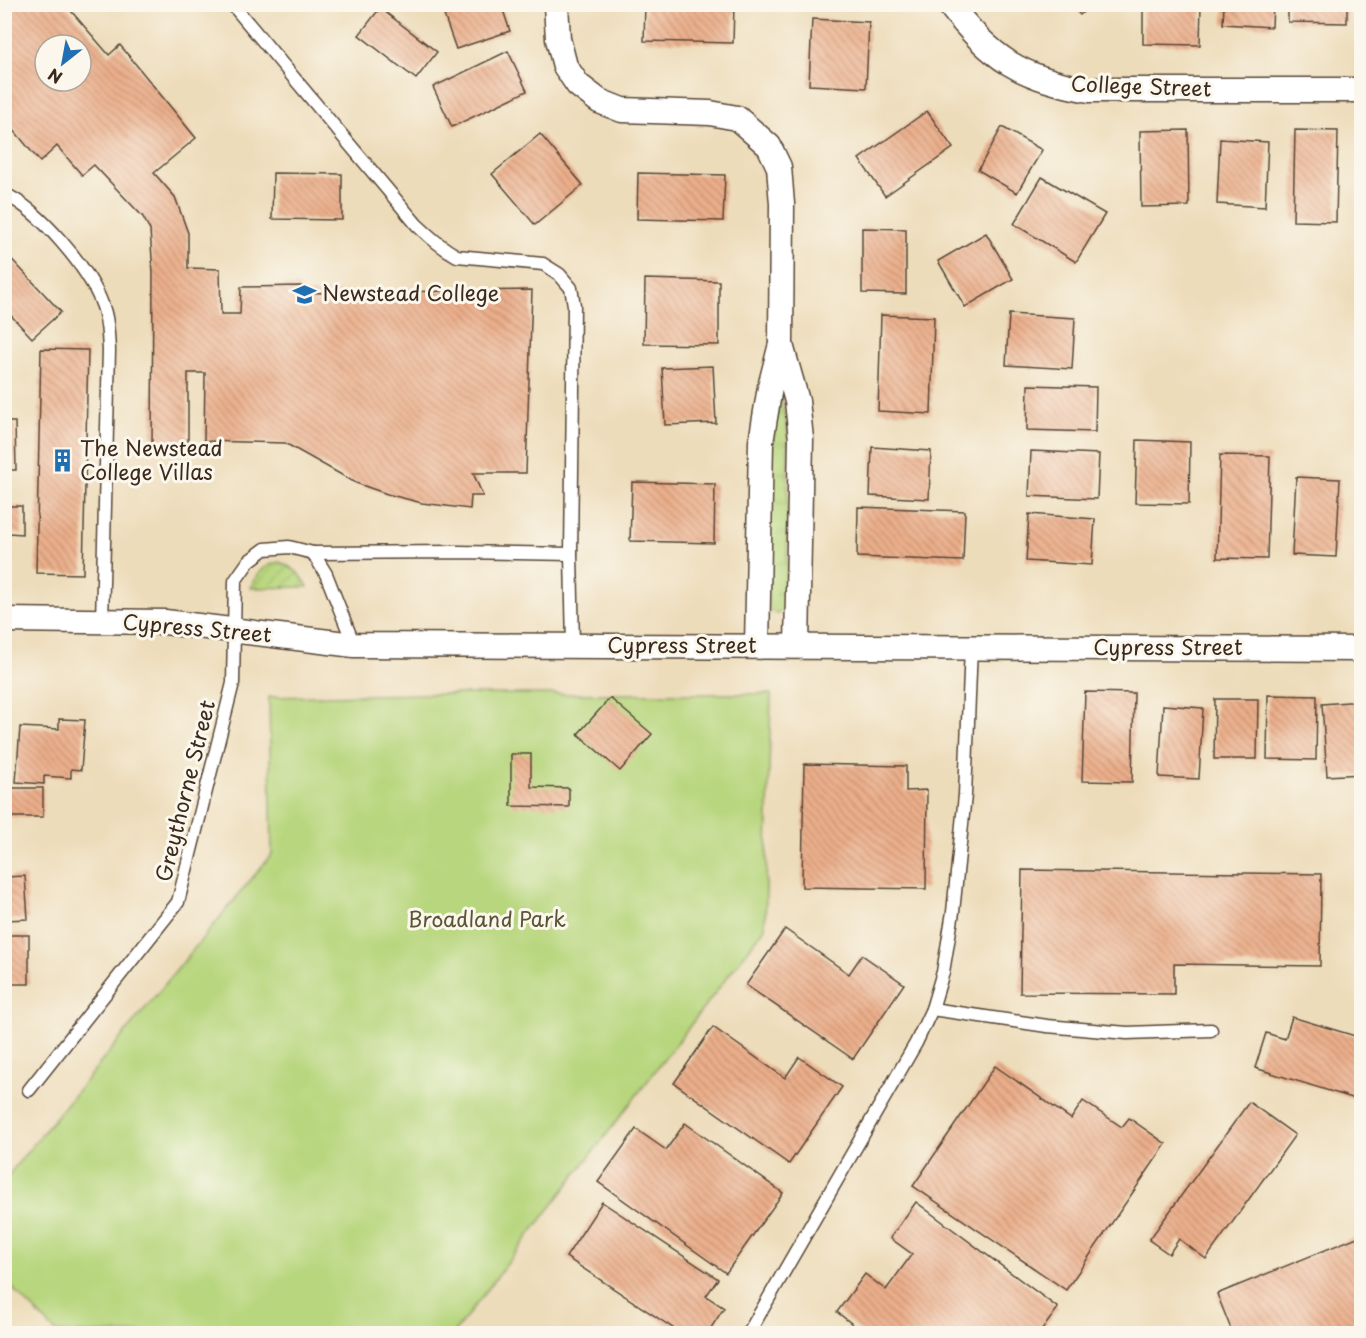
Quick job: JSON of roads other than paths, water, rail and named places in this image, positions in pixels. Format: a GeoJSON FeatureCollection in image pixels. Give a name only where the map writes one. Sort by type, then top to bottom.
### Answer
{"type":"FeatureCollection","features":[{"type":"Feature","properties":{"kind":"street"},"geometry":{"type":"LineString","coordinates":[[556,4],[558,39],[565,66],[578,85],[599,101],[622,110],[710,113],[737,118],[769,146],[779,167],[782,204],[781,344],[770,387],[761,442],[757,646]]}},
{"type":"Feature","properties":{"kind":"street","name":"College Street"},"geometry":{"type":"LineString","coordinates":[[949,4],[982,44],[1006,62],[1055,84],[1089,90],[1362,90]]}},
{"type":"Feature","properties":{"kind":"street"},"geometry":{"type":"LineString","coordinates":[[781,344],[797,401],[801,440],[797,646]]}},
{"type":"Feature","properties":{"kind":"street","name":"Cypress Street"},"geometry":{"type":"LineString","coordinates":[[4,620],[165,622],[354,645],[1362,649]]}},
{"type":"Feature","properties":{"kind":"lane"},"geometry":{"type":"LineString","coordinates":[[232,4],[417,225],[444,249],[457,256],[543,264],[559,274],[571,288],[574,305],[571,554],[573,646]]}},
{"type":"Feature","properties":{"kind":"lane"},"geometry":{"type":"LineString","coordinates":[[4,194],[13,198],[37,217],[78,261],[92,281],[103,306],[109,350],[102,621]]}},
{"type":"Feature","properties":{"kind":"lane","name":"Greythorne Street"},"geometry":{"type":"LineString","coordinates":[[29,1090],[178,902],[233,683],[235,581],[249,561],[265,549],[289,547],[313,553],[571,554]]}},
{"type":"Feature","properties":{"kind":"lane"},"geometry":{"type":"LineString","coordinates":[[313,553],[326,574],[354,645]]}},
{"type":"Feature","properties":{"kind":"lane"},"geometry":{"type":"LineString","coordinates":[[748,1334],[916,1043],[932,1009],[943,972],[953,912],[965,795],[971,647]]}},
{"type":"Feature","properties":{"kind":"lane"},"geometry":{"type":"LineString","coordinates":[[932,1009],[1047,1026],[1127,1033],[1211,1030]]}},
{"type":"Feature","properties":{"kind":"place","name":"Newstead College"},"geometry":{"type":"Point","coordinates":[304,294]}},
{"type":"Feature","properties":{"kind":"place","name":"The Newstead College Villas"},"geometry":{"type":"Point","coordinates":[62,461]}},
{"type":"Feature","properties":{"kind":"park label","name":"Broadland Park"},"geometry":{"type":"Point","coordinates":[487,920]}}]}
